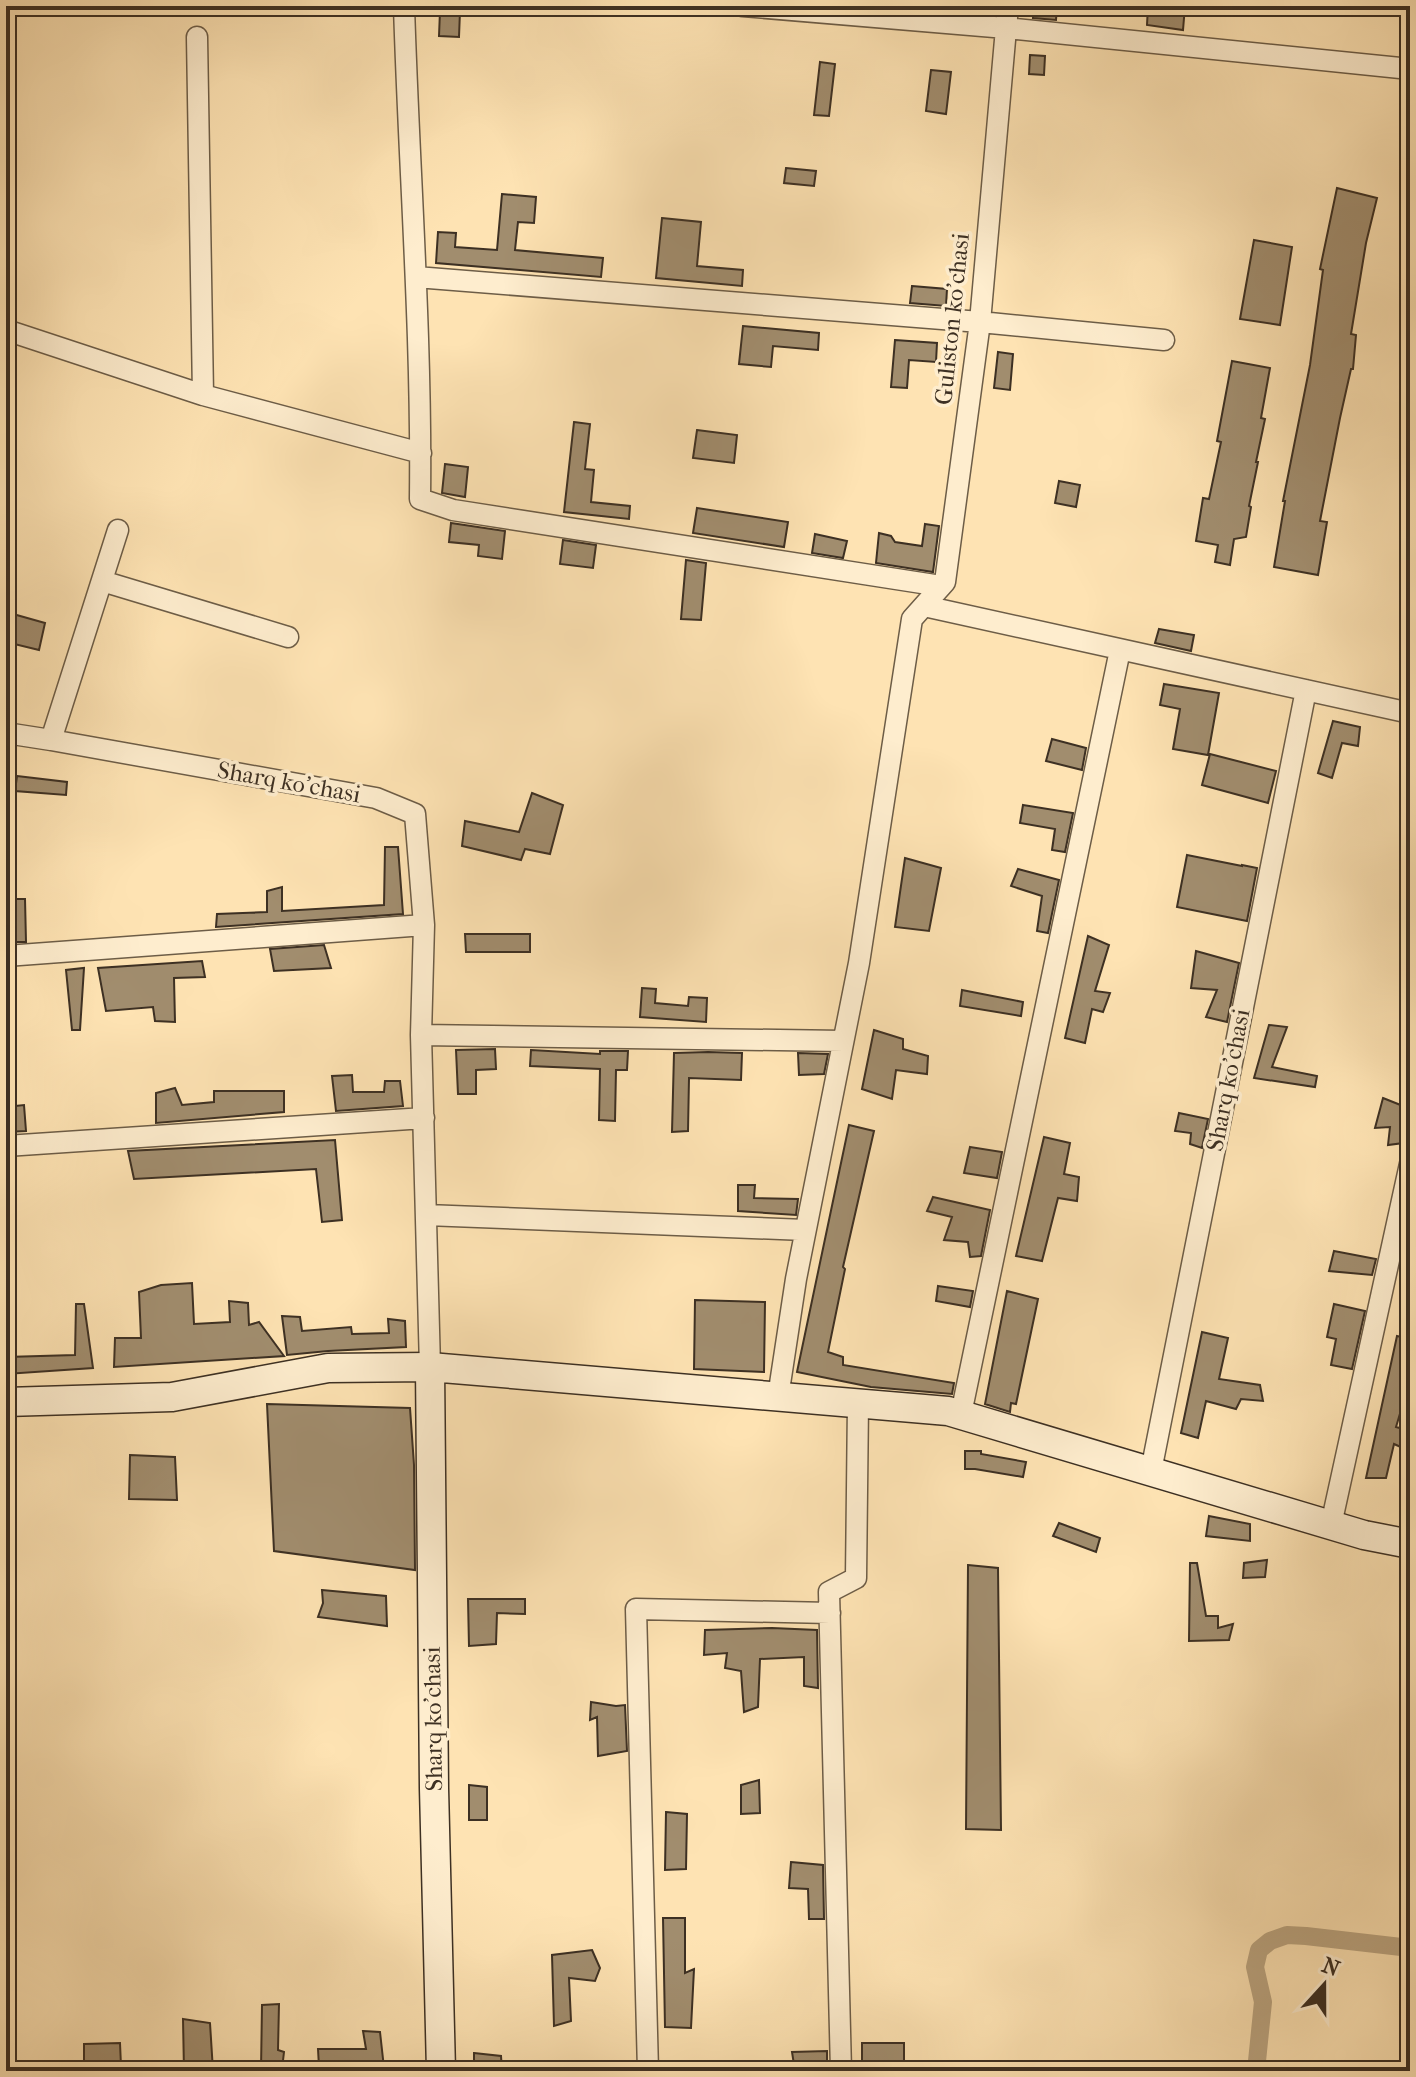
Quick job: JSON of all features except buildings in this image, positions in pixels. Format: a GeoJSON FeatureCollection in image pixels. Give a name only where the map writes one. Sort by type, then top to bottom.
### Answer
{"type":"FeatureCollection","features":[{"type":"Feature","properties":{"kind":"main road"},"geometry":{"type":"LineString","coordinates":[[6,1402],[172,1397],[328,1368],[430,1367],[948,1411],[1364,1535],[1410,1544]]}},
{"type":"Feature","properties":{"kind":"main road","name":"Sharq ko'chasi"},"geometry":{"type":"LineString","coordinates":[[430,1367],[434,1788],[441,2071]]}},
{"type":"Feature","properties":{"kind":"street"},"geometry":{"type":"LineString","coordinates":[[404,6],[416,277],[420,499],[453,510],[941,586]]}},
{"type":"Feature","properties":{"kind":"street"},"geometry":{"type":"LineString","coordinates":[[743,6],[1006,28],[1410,69]]}},
{"type":"Feature","properties":{"kind":"street","name":"Guliston ko'chasi"},"geometry":{"type":"LineString","coordinates":[[778,1397],[805,1230],[859,963],[912,619],[945,582],[980,322],[1008,6]]}},
{"type":"Feature","properties":{"kind":"street"},"geometry":{"type":"LineString","coordinates":[[197,37],[203,395]]}},
{"type":"Feature","properties":{"kind":"street"},"geometry":{"type":"LineString","coordinates":[[416,277],[980,322],[1164,340]]}},
{"type":"Feature","properties":{"kind":"street"},"geometry":{"type":"LineString","coordinates":[[6,330],[203,395],[421,453]]}},
{"type":"Feature","properties":{"kind":"street"},"geometry":{"type":"LineString","coordinates":[[6,733],[51,740],[118,530]]}},
{"type":"Feature","properties":{"kind":"street"},"geometry":{"type":"LineString","coordinates":[[102,581],[288,637]]}},
{"type":"Feature","properties":{"kind":"street"},"geometry":{"type":"LineString","coordinates":[[924,606],[1410,713]]}},
{"type":"Feature","properties":{"kind":"street"},"geometry":{"type":"LineString","coordinates":[[961,1414],[1120,650]]}},
{"type":"Feature","properties":{"kind":"street","name":"Sharq ko'chasi"},"geometry":{"type":"LineString","coordinates":[[1151,1471],[1306,690]]}},
{"type":"Feature","properties":{"kind":"street","name":"Sharq ko'chasi"},"geometry":{"type":"LineString","coordinates":[[51,740],[376,798],[415,814],[424,925],[421,1035],[430,1367]]}},
{"type":"Feature","properties":{"kind":"street"},"geometry":{"type":"LineString","coordinates":[[6,956],[424,925]]}},
{"type":"Feature","properties":{"kind":"street"},"geometry":{"type":"LineString","coordinates":[[421,1035],[843,1041]]}},
{"type":"Feature","properties":{"kind":"street"},"geometry":{"type":"LineString","coordinates":[[6,1146],[424,1118]]}},
{"type":"Feature","properties":{"kind":"street"},"geometry":{"type":"LineString","coordinates":[[1331,1525],[1410,1164]]}},
{"type":"Feature","properties":{"kind":"street"},"geometry":{"type":"LineString","coordinates":[[426,1215],[805,1230]]}},
{"type":"Feature","properties":{"kind":"street"},"geometry":{"type":"LineString","coordinates":[[841,2071],[829,1592],[856,1578],[858,1403]]}},
{"type":"Feature","properties":{"kind":"street"},"geometry":{"type":"LineString","coordinates":[[648,2071],[636,1609],[830,1613]]}},
{"type":"Feature","properties":{"kind":"waterway"},"geometry":{"type":"LineString","coordinates":[[1256,2071],[1263,2002],[1255,1967],[1259,1950],[1270,1941],[1287,1935],[1410,1948]]}}]}
